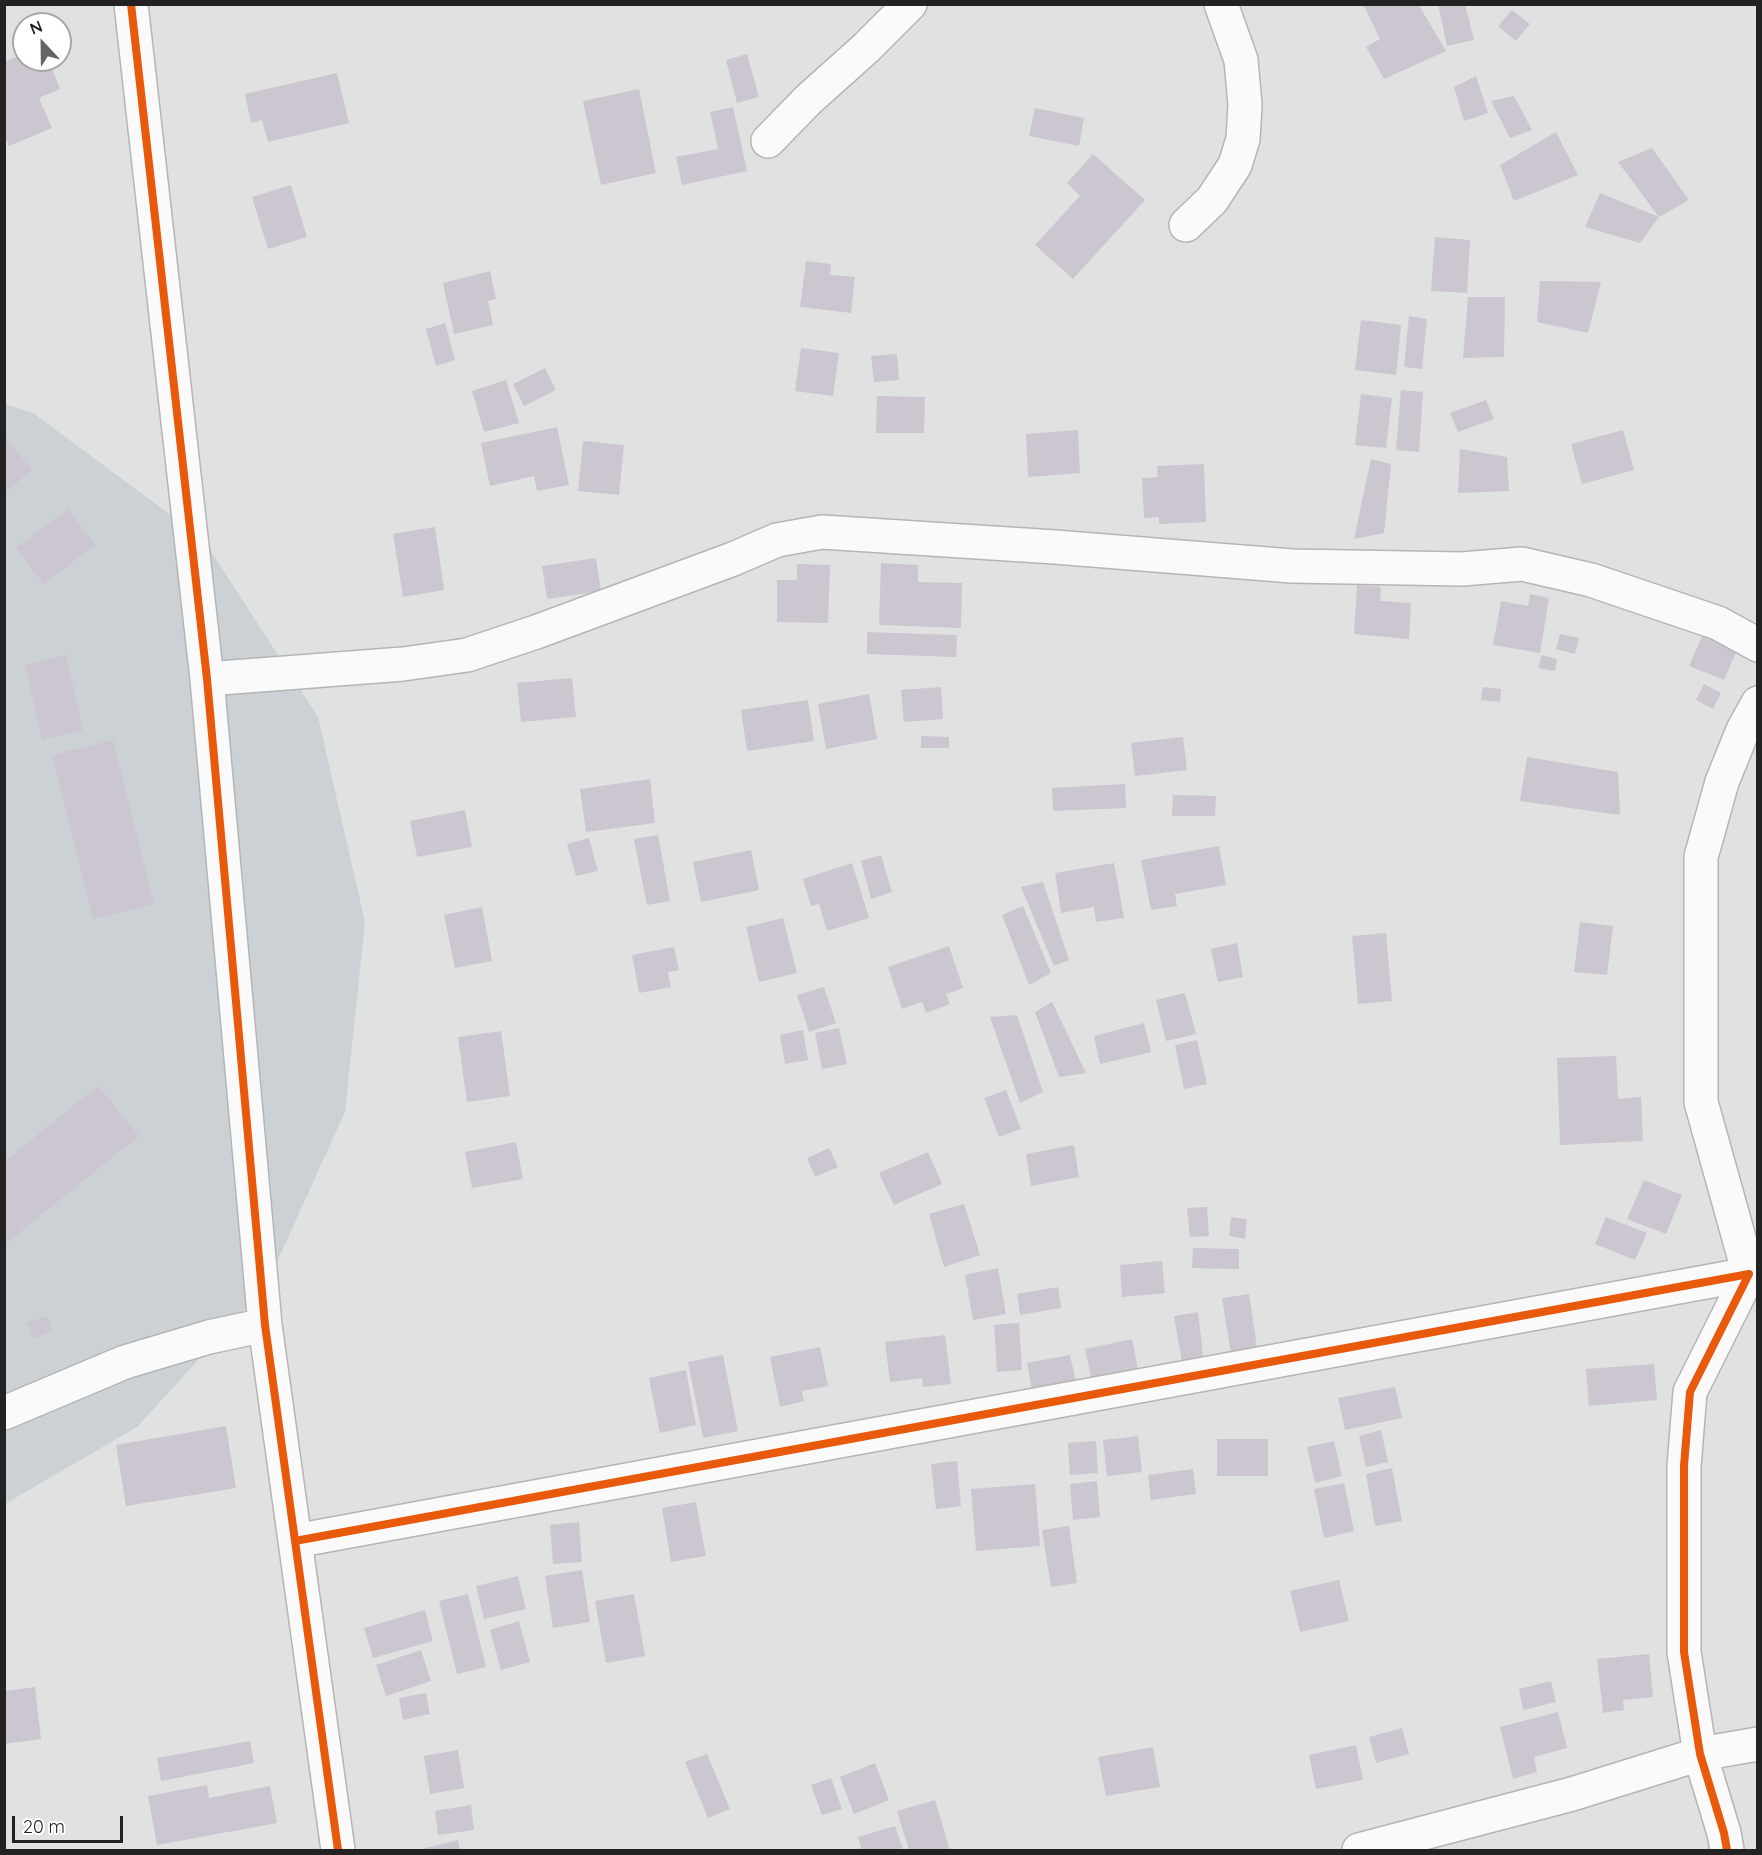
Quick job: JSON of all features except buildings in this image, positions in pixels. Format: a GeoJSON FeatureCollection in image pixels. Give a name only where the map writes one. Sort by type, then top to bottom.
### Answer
{"type":"FeatureCollection","features":[{"type":"Feature","properties":{"kind":"street"},"geometry":{"type":"LineString","coordinates":[[131,4],[207,679],[265,1325],[338,1851]]}},
{"type":"Feature","properties":{"kind":"street"},"geometry":{"type":"LineString","coordinates":[[768,141],[910,4]]}},
{"type":"Feature","properties":{"kind":"street"},"geometry":{"type":"LineString","coordinates":[[1186,225],[1212,200],[1235,165],[1243,139],[1245,105],[1241,60],[1221,4]]}},
{"type":"Feature","properties":{"kind":"street"},"geometry":{"type":"LineString","coordinates":[[207,679],[403,664],[467,655],[733,559],[777,540],[822,532],[1055,547],[1292,566],[1462,569],[1522,564],[1591,580],[1718,623],[1758,645]]}},
{"type":"Feature","properties":{"kind":"street"},"geometry":{"type":"LineString","coordinates":[[1727,1851],[1724,1833],[1700,1754],[1684,1652],[1684,1466],[1690,1392],[1753,1274],[1701,1102],[1701,857],[1722,782],[1743,730],[1758,703]]}},
{"type":"Feature","properties":{"kind":"street"},"geometry":{"type":"LineString","coordinates":[[295,1541],[1753,1274]]}},
{"type":"Feature","properties":{"kind":"street"},"geometry":{"type":"LineString","coordinates":[[4,1413],[125,1362],[209,1337],[265,1325]]}},
{"type":"Feature","properties":{"kind":"street"},"geometry":{"type":"LineString","coordinates":[[1359,1851],[1572,1794],[1700,1754],[1758,1744]]}},
{"type":"Feature","properties":{"kind":"shaded area"},"geometry":{"type":"Polygon","coordinates":[[[4,404],[33,413],[203,539],[318,717],[365,922],[345,1112],[266,1286],[137,1427],[5,1504],[4,404]]]}},
{"type":"Feature","properties":{"kind":"cycle path"},"geometry":{"type":"LineString","coordinates":[[131,4],[207,679],[265,1325],[338,1850]]}},
{"type":"Feature","properties":{"kind":"cycle path"},"geometry":{"type":"LineString","coordinates":[[295,1541],[1749,1274],[1690,1392],[1684,1466],[1684,1652],[1700,1754],[1727,1850]]}}]}
